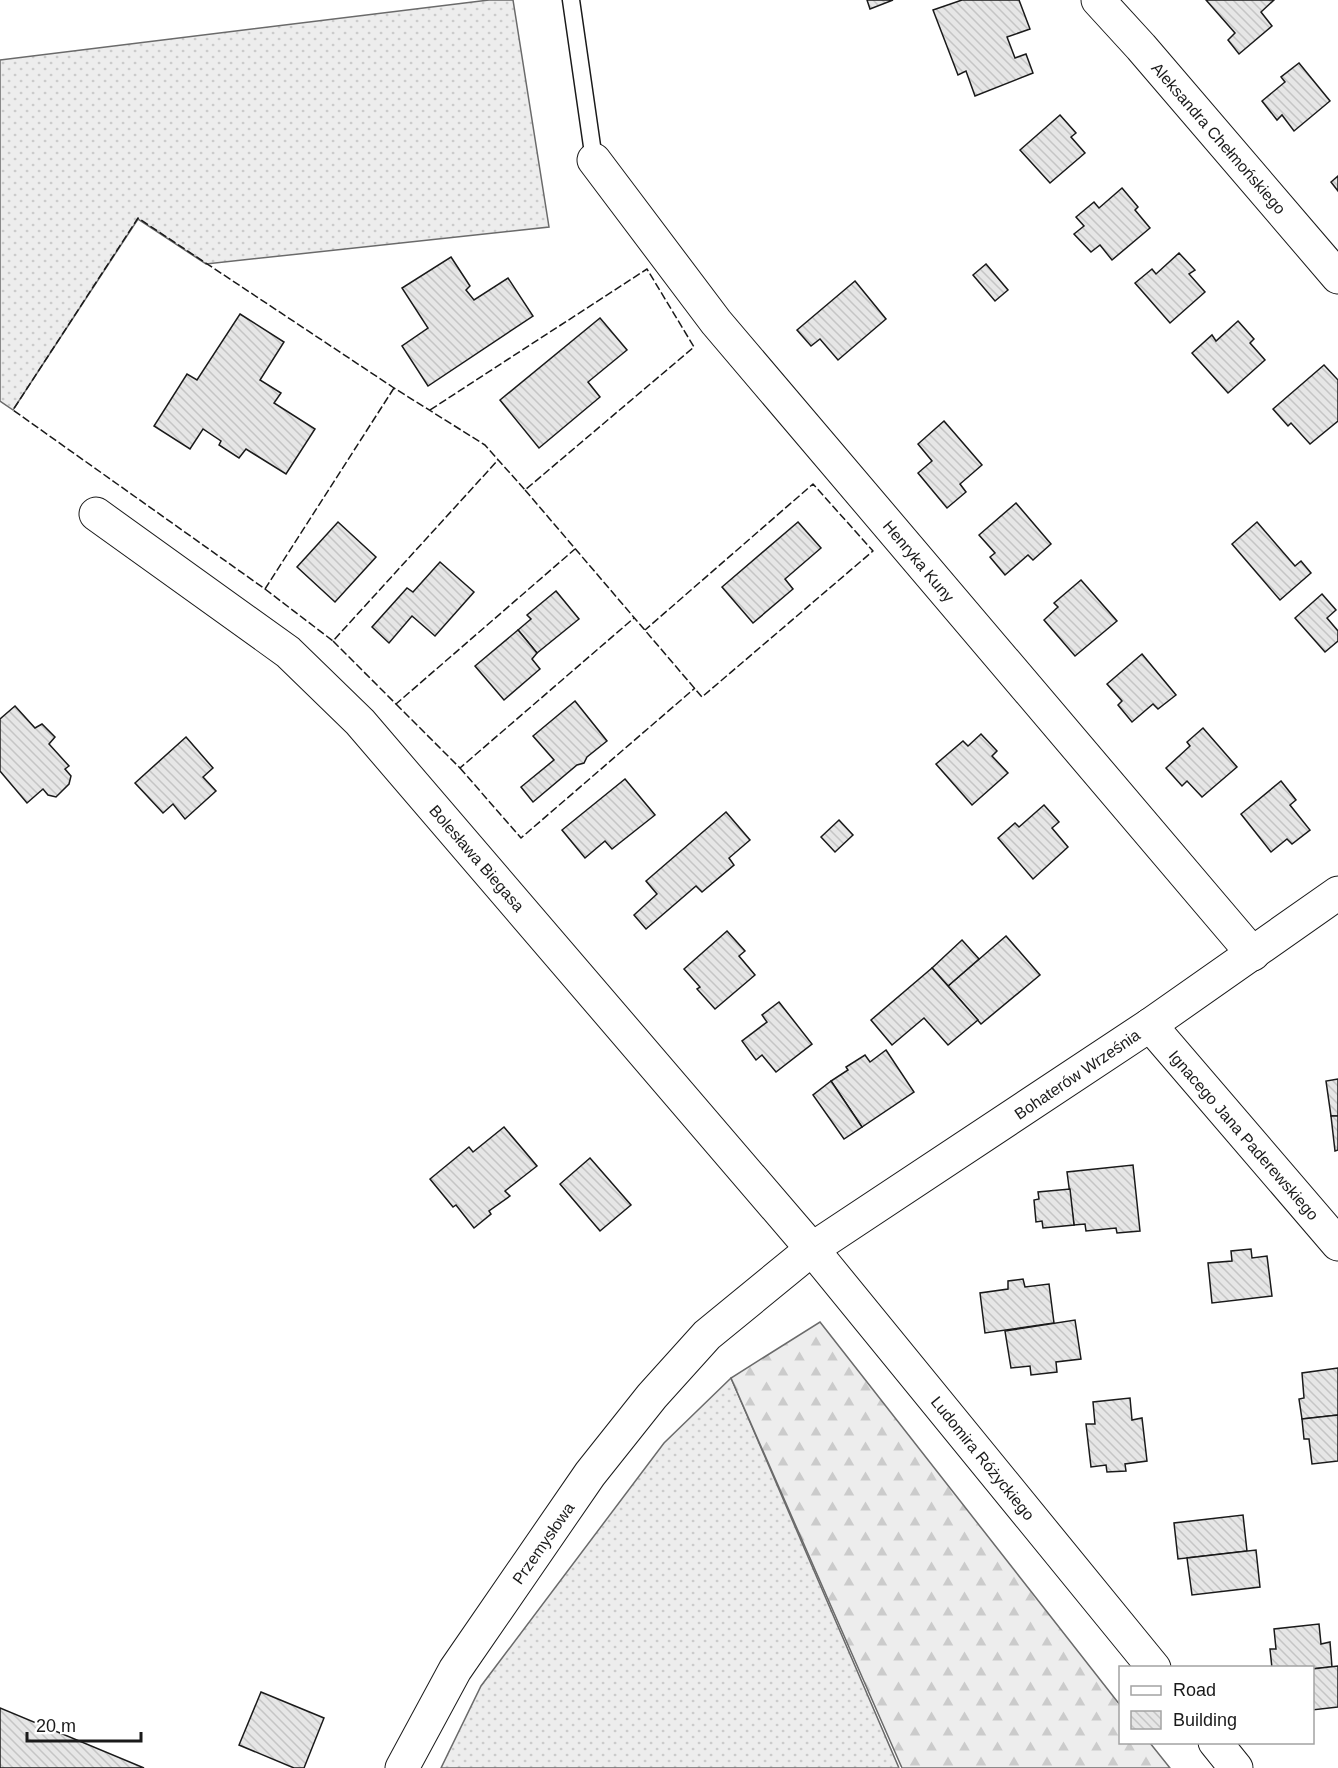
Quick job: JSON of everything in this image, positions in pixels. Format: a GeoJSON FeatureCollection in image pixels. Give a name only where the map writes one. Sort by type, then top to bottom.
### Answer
{"type":"FeatureCollection","features":[{"type":"Feature","properties":{"kind":"street","name":"Aleksandra Chełmońskiego"},"geometry":{"type":"LineString","coordinates":[[1098,0],[1338,277]]}},
{"type":"Feature","properties":{"kind":"street","name":"Henryka Kuny"},"geometry":{"type":"LineString","coordinates":[[594,160],[716,322],[1254,954]]}},
{"type":"Feature","properties":{"kind":"street","name":"Bolesława Biegasa"},"geometry":{"type":"LineString","coordinates":[[96,513],[288,651],[360,722],[813,1249]]}},
{"type":"Feature","properties":{"kind":"street","name":"Bohaterów Września"},"geometry":{"type":"LineString","coordinates":[[707,1335],[813,1249],[1150,1025],[1338,893]]}},
{"type":"Feature","properties":{"kind":"street","name":"Ignacego Jana Paderewskiego"},"geometry":{"type":"LineString","coordinates":[[1150,1025],[1338,1244]]}},
{"type":"Feature","properties":{"kind":"street","name":"Ludomira Różyckiego"},"geometry":{"type":"LineString","coordinates":[[813,1249],[1152,1666]]}},
{"type":"Feature","properties":{"kind":"street","name":"Przemysłowa"},"geometry":{"type":"LineString","coordinates":[[402,1768],[455,1670],[590,1474],[652,1396],[707,1335]]}},
{"type":"Feature","properties":{"kind":"street"},"geometry":{"type":"LineString","coordinates":[[1216,1744],[1236,1768]]}},
{"type":"Feature","properties":{"kind":"lane"},"geometry":{"type":"LineString","coordinates":[[572,0],[594,160]]}},
{"type":"Feature","properties":{"kind":"green space"},"geometry":{"type":"Polygon","coordinates":[[[489,0],[513,0],[549,227],[206,264],[138,219],[13,410],[0,401],[0,60],[489,0]]]}},
{"type":"Feature","properties":{"kind":"green space"},"geometry":{"type":"Polygon","coordinates":[[[820,1322],[1119,1704],[1119,1744],[1151,1744],[1170,1768],[902,1768],[731,1378],[820,1322]]]}},
{"type":"Feature","properties":{"kind":"green space"},"geometry":{"type":"Polygon","coordinates":[[[731,1378],[899,1768],[441,1768],[481,1686],[664,1443],[731,1378]]]}},
{"type":"Feature","properties":{"kind":"building"},"geometry":{"type":"Polygon","coordinates":[[[867,0],[893,0],[870,9],[867,0]]]}},
{"type":"Feature","properties":{"kind":"building"},"geometry":{"type":"Polygon","coordinates":[[[962,0],[1019,0],[1030,29],[1007,37],[1015,58],[1026,54],[1033,73],[975,96],[966,71],[958,75],[933,10],[962,0]]]}},
{"type":"Feature","properties":{"kind":"building"},"geometry":{"type":"Polygon","coordinates":[[[1206,0],[1274,0],[1261,12],[1272,26],[1239,54],[1228,40],[1235,33],[1206,0]]]}},
{"type":"Feature","properties":{"kind":"building"},"geometry":{"type":"Polygon","coordinates":[[[1299,63],[1330,101],[1294,131],[1282,115],[1277,120],[1262,101],[1285,82],[1281,77],[1299,63]]]}},
{"type":"Feature","properties":{"kind":"building"},"geometry":{"type":"Polygon","coordinates":[[[1060,115],[1076,133],[1071,137],[1085,153],[1050,183],[1020,150],[1060,115]]]}},
{"type":"Feature","properties":{"kind":"building"},"geometry":{"type":"Polygon","coordinates":[[[1338,176],[1338,191],[1331,182],[1338,176]]]}},
{"type":"Feature","properties":{"kind":"building"},"geometry":{"type":"Polygon","coordinates":[[[1122,188],[1138,207],[1135,210],[1150,228],[1112,260],[1100,245],[1091,252],[1074,234],[1084,226],[1076,217],[1094,202],[1099,208],[1122,188]]]}},
{"type":"Feature","properties":{"kind":"building"},"geometry":{"type":"Polygon","coordinates":[[[1179,253],[1195,270],[1189,274],[1205,292],[1170,323],[1135,283],[1152,269],[1156,274],[1179,253]]]}},
{"type":"Feature","properties":{"kind":"building"},"geometry":{"type":"Polygon","coordinates":[[[451,257],[470,286],[466,290],[474,300],[508,278],[533,316],[428,386],[402,346],[428,328],[402,288],[451,257]]]}},
{"type":"Feature","properties":{"kind":"building"},"geometry":{"type":"Polygon","coordinates":[[[986,264],[1008,290],[995,301],[973,275],[986,264]]]}},
{"type":"Feature","properties":{"kind":"building"},"geometry":{"type":"Polygon","coordinates":[[[855,281],[886,319],[838,360],[820,339],[811,346],[797,330],[855,281]]]}},
{"type":"Feature","properties":{"kind":"building"},"geometry":{"type":"Polygon","coordinates":[[[240,314],[284,342],[260,380],[281,393],[274,403],[315,429],[286,474],[246,449],[239,458],[219,445],[221,441],[203,429],[190,449],[154,426],[187,374],[197,380],[240,314]]]}},
{"type":"Feature","properties":{"kind":"building"},"geometry":{"type":"Polygon","coordinates":[[[600,318],[627,350],[588,382],[600,397],[539,448],[500,400],[600,318]]]}},
{"type":"Feature","properties":{"kind":"building"},"geometry":{"type":"Polygon","coordinates":[[[1238,321],[1254,339],[1250,343],[1265,360],[1228,393],[1192,353],[1212,335],[1216,341],[1238,321]]]}},
{"type":"Feature","properties":{"kind":"building"},"geometry":{"type":"Polygon","coordinates":[[[1324,365],[1338,380],[1338,421],[1310,444],[1291,423],[1288,426],[1273,409],[1324,365]]]}},
{"type":"Feature","properties":{"kind":"building"},"geometry":{"type":"Polygon","coordinates":[[[944,421],[982,465],[960,484],[966,492],[947,508],[918,473],[932,461],[918,444],[944,421]]]}},
{"type":"Feature","properties":{"kind":"building"},"geometry":{"type":"Polygon","coordinates":[[[1016,503],[1051,544],[1033,560],[1028,555],[1005,575],[990,557],[995,553],[979,535],[1016,503]]]}},
{"type":"Feature","properties":{"kind":"building"},"geometry":{"type":"Polygon","coordinates":[[[338,522],[376,557],[335,602],[297,567],[338,522]]]}},
{"type":"Feature","properties":{"kind":"building"},"geometry":{"type":"Polygon","coordinates":[[[798,522],[821,548],[785,579],[793,589],[753,623],[722,587],[798,522]]]}},
{"type":"Feature","properties":{"kind":"building"},"geometry":{"type":"Polygon","coordinates":[[[1257,522],[1295,566],[1301,561],[1311,573],[1280,600],[1232,544],[1257,522]]]}},
{"type":"Feature","properties":{"kind":"building"},"geometry":{"type":"Polygon","coordinates":[[[440,562],[474,592],[435,636],[412,616],[389,643],[372,627],[407,588],[413,592],[440,562]]]}},
{"type":"Feature","properties":{"kind":"building"},"geometry":{"type":"Polygon","coordinates":[[[1081,580],[1117,621],[1075,656],[1044,620],[1058,607],[1054,603],[1081,580]]]}},
{"type":"Feature","properties":{"kind":"building"},"geometry":{"type":"Polygon","coordinates":[[[556,591],[579,619],[537,653],[518,630],[531,619],[527,615],[556,591]]]}},
{"type":"Feature","properties":{"kind":"building"},"geometry":{"type":"Polygon","coordinates":[[[1322,594],[1336,610],[1327,618],[1338,631],[1338,641],[1325,652],[1295,618],[1322,594]]]}},
{"type":"Feature","properties":{"kind":"building"},"geometry":{"type":"Polygon","coordinates":[[[518,630],[537,653],[532,659],[540,669],[504,700],[475,666],[518,630]]]}},
{"type":"Feature","properties":{"kind":"building"},"geometry":{"type":"Polygon","coordinates":[[[1142,654],[1176,695],[1158,709],[1153,704],[1132,722],[1118,705],[1122,701],[1107,684],[1142,654]]]}},
{"type":"Feature","properties":{"kind":"building"},"geometry":{"type":"Polygon","coordinates":[[[575,701],[607,741],[587,757],[584,763],[577,765],[533,802],[521,787],[554,760],[533,736],[575,701]]]}},
{"type":"Feature","properties":{"kind":"building"},"geometry":{"type":"Polygon","coordinates":[[[15,706],[35,728],[42,724],[55,737],[49,744],[69,766],[65,769],[71,776],[69,784],[56,797],[48,795],[43,789],[27,803],[0,771],[0,719],[15,706]]]}},
{"type":"Feature","properties":{"kind":"building"},"geometry":{"type":"Polygon","coordinates":[[[1203,728],[1237,767],[1202,797],[1187,781],[1182,786],[1166,768],[1190,746],[1187,742],[1203,728]]]}},
{"type":"Feature","properties":{"kind":"building"},"geometry":{"type":"Polygon","coordinates":[[[981,734],[997,751],[992,756],[1008,773],[972,805],[936,764],[963,741],[968,746],[981,734]]]}},
{"type":"Feature","properties":{"kind":"building"},"geometry":{"type":"Polygon","coordinates":[[[186,737],[213,768],[203,777],[216,791],[185,819],[173,804],[163,813],[135,783],[186,737]]]}},
{"type":"Feature","properties":{"kind":"building"},"geometry":{"type":"Polygon","coordinates":[[[625,779],[655,815],[612,849],[605,841],[585,858],[562,830],[625,779]]]}},
{"type":"Feature","properties":{"kind":"building"},"geometry":{"type":"Polygon","coordinates":[[[1281,781],[1296,800],[1290,805],[1310,830],[1292,844],[1287,839],[1271,852],[1241,814],[1281,781]]]}},
{"type":"Feature","properties":{"kind":"building"},"geometry":{"type":"Polygon","coordinates":[[[1044,805],[1059,822],[1052,828],[1068,847],[1033,879],[998,838],[1015,823],[1019,827],[1044,805]]]}},
{"type":"Feature","properties":{"kind":"building"},"geometry":{"type":"Polygon","coordinates":[[[726,812],[750,840],[729,858],[734,865],[702,892],[696,886],[646,929],[634,915],[657,894],[646,881],[726,812]]]}},
{"type":"Feature","properties":{"kind":"building"},"geometry":{"type":"Polygon","coordinates":[[[839,820],[853,835],[835,852],[821,837],[839,820]]]}},
{"type":"Feature","properties":{"kind":"building"},"geometry":{"type":"Polygon","coordinates":[[[727,931],[745,951],[739,956],[755,975],[715,1009],[697,989],[700,987],[684,969],[727,931]]]}},
{"type":"Feature","properties":{"kind":"building"},"geometry":{"type":"Polygon","coordinates":[[[1006,936],[1040,975],[981,1024],[948,986],[1006,936]]]}},
{"type":"Feature","properties":{"kind":"building"},"geometry":{"type":"Polygon","coordinates":[[[962,940],[979,959],[948,986],[932,968],[962,940]]]}},
{"type":"Feature","properties":{"kind":"building"},"geometry":{"type":"Polygon","coordinates":[[[932,968],[978,1020],[948,1045],[924,1018],[892,1045],[871,1020],[932,968]]]}},
{"type":"Feature","properties":{"kind":"building"},"geometry":{"type":"Polygon","coordinates":[[[779,1002],[812,1044],[776,1072],[762,1055],[756,1060],[742,1041],[767,1022],[762,1015],[779,1002]]]}},
{"type":"Feature","properties":{"kind":"building"},"geometry":{"type":"Polygon","coordinates":[[[886,1050],[914,1092],[862,1127],[831,1081],[848,1070],[846,1067],[865,1055],[870,1062],[886,1050]]]}},
{"type":"Feature","properties":{"kind":"building"},"geometry":{"type":"Polygon","coordinates":[[[1338,1079],[1338,1116],[1331,1116],[1326,1081],[1338,1079]]]}},
{"type":"Feature","properties":{"kind":"building"},"geometry":{"type":"Polygon","coordinates":[[[831,1081],[862,1127],[844,1139],[813,1095],[831,1081]]]}},
{"type":"Feature","properties":{"kind":"building"},"geometry":{"type":"Polygon","coordinates":[[[1331,1116],[1338,1116],[1338,1150],[1335,1151],[1331,1116]]]}},
{"type":"Feature","properties":{"kind":"building"},"geometry":{"type":"Polygon","coordinates":[[[504,1127],[537,1166],[505,1191],[510,1196],[489,1211],[491,1214],[474,1228],[456,1205],[453,1207],[430,1179],[469,1147],[473,1152],[504,1127]]]}},
{"type":"Feature","properties":{"kind":"building"},"geometry":{"type":"Polygon","coordinates":[[[590,1158],[631,1205],[600,1231],[560,1184],[590,1158]]]}},
{"type":"Feature","properties":{"kind":"building"},"geometry":{"type":"Polygon","coordinates":[[[1133,1165],[1140,1231],[1117,1233],[1116,1228],[1086,1231],[1085,1224],[1074,1225],[1067,1172],[1133,1165]]]}},
{"type":"Feature","properties":{"kind":"building"},"geometry":{"type":"Polygon","coordinates":[[[1070,1189],[1074,1225],[1043,1228],[1042,1221],[1036,1222],[1034,1200],[1039,1199],[1038,1192],[1070,1189]]]}},
{"type":"Feature","properties":{"kind":"building"},"geometry":{"type":"Polygon","coordinates":[[[1251,1249],[1252,1258],[1267,1256],[1272,1296],[1212,1303],[1208,1263],[1232,1261],[1231,1251],[1251,1249]]]}},
{"type":"Feature","properties":{"kind":"building"},"geometry":{"type":"Polygon","coordinates":[[[1023,1279],[1025,1287],[1049,1284],[1054,1323],[985,1333],[980,1293],[1008,1289],[1008,1281],[1023,1279]]]}},
{"type":"Feature","properties":{"kind":"building"},"geometry":{"type":"Polygon","coordinates":[[[1075,1320],[1081,1359],[1056,1362],[1057,1372],[1031,1375],[1030,1366],[1011,1368],[1005,1331],[1075,1320]]]}},
{"type":"Feature","properties":{"kind":"building"},"geometry":{"type":"Polygon","coordinates":[[[1338,1368],[1338,1415],[1302,1419],[1299,1399],[1304,1398],[1302,1373],[1338,1368]]]}},
{"type":"Feature","properties":{"kind":"building"},"geometry":{"type":"Polygon","coordinates":[[[1130,1398],[1132,1420],[1142,1418],[1147,1461],[1125,1464],[1126,1471],[1107,1472],[1106,1465],[1091,1467],[1086,1424],[1095,1424],[1093,1402],[1130,1398]]]}},
{"type":"Feature","properties":{"kind":"building"},"geometry":{"type":"Polygon","coordinates":[[[1338,1415],[1338,1461],[1312,1464],[1309,1439],[1304,1439],[1302,1419],[1338,1415]]]}},
{"type":"Feature","properties":{"kind":"building"},"geometry":{"type":"Polygon","coordinates":[[[1243,1515],[1247,1551],[1178,1559],[1174,1523],[1243,1515]]]}},
{"type":"Feature","properties":{"kind":"building"},"geometry":{"type":"Polygon","coordinates":[[[1256,1550],[1260,1587],[1192,1595],[1187,1558],[1256,1550]]]}},
{"type":"Feature","properties":{"kind":"building"},"geometry":{"type":"Polygon","coordinates":[[[1319,1624],[1321,1644],[1330,1642],[1332,1667],[1314,1669],[1314,1666],[1272,1666],[1270,1649],[1276,1649],[1274,1629],[1319,1624]]]}},
{"type":"Feature","properties":{"kind":"building"},"geometry":{"type":"Polygon","coordinates":[[[1338,1666],[1338,1707],[1314,1710],[1314,1669],[1338,1666]]]}},
{"type":"Feature","properties":{"kind":"building"},"geometry":{"type":"Polygon","coordinates":[[[261,1692],[324,1718],[304,1768],[294,1768],[239,1745],[261,1692]]]}},
{"type":"Feature","properties":{"kind":"building"},"geometry":{"type":"Polygon","coordinates":[[[0,1708],[144,1768],[0,1768],[0,1708]]]}},
{"type":"Feature","properties":{"kind":"fence"},"geometry":{"type":"LineString","coordinates":[[394,388],[265,589],[13,410],[138,218],[394,388],[485,445],[525,490],[694,347],[647,269],[430,410]]}},
{"type":"Feature","properties":{"kind":"fence"},"geometry":{"type":"LineString","coordinates":[[265,589],[333,641],[498,460]]}},
{"type":"Feature","properties":{"kind":"fence"},"geometry":{"type":"LineString","coordinates":[[525,490],[702,697],[873,551],[813,484],[645,630]]}},
{"type":"Feature","properties":{"kind":"fence"},"geometry":{"type":"LineString","coordinates":[[333,641],[396,704],[575,549]]}},
{"type":"Feature","properties":{"kind":"fence"},"geometry":{"type":"LineString","coordinates":[[396,704],[460,768],[634,618]]}},
{"type":"Feature","properties":{"kind":"fence"},"geometry":{"type":"LineString","coordinates":[[460,768],[521,838],[695,688]]}}]}
